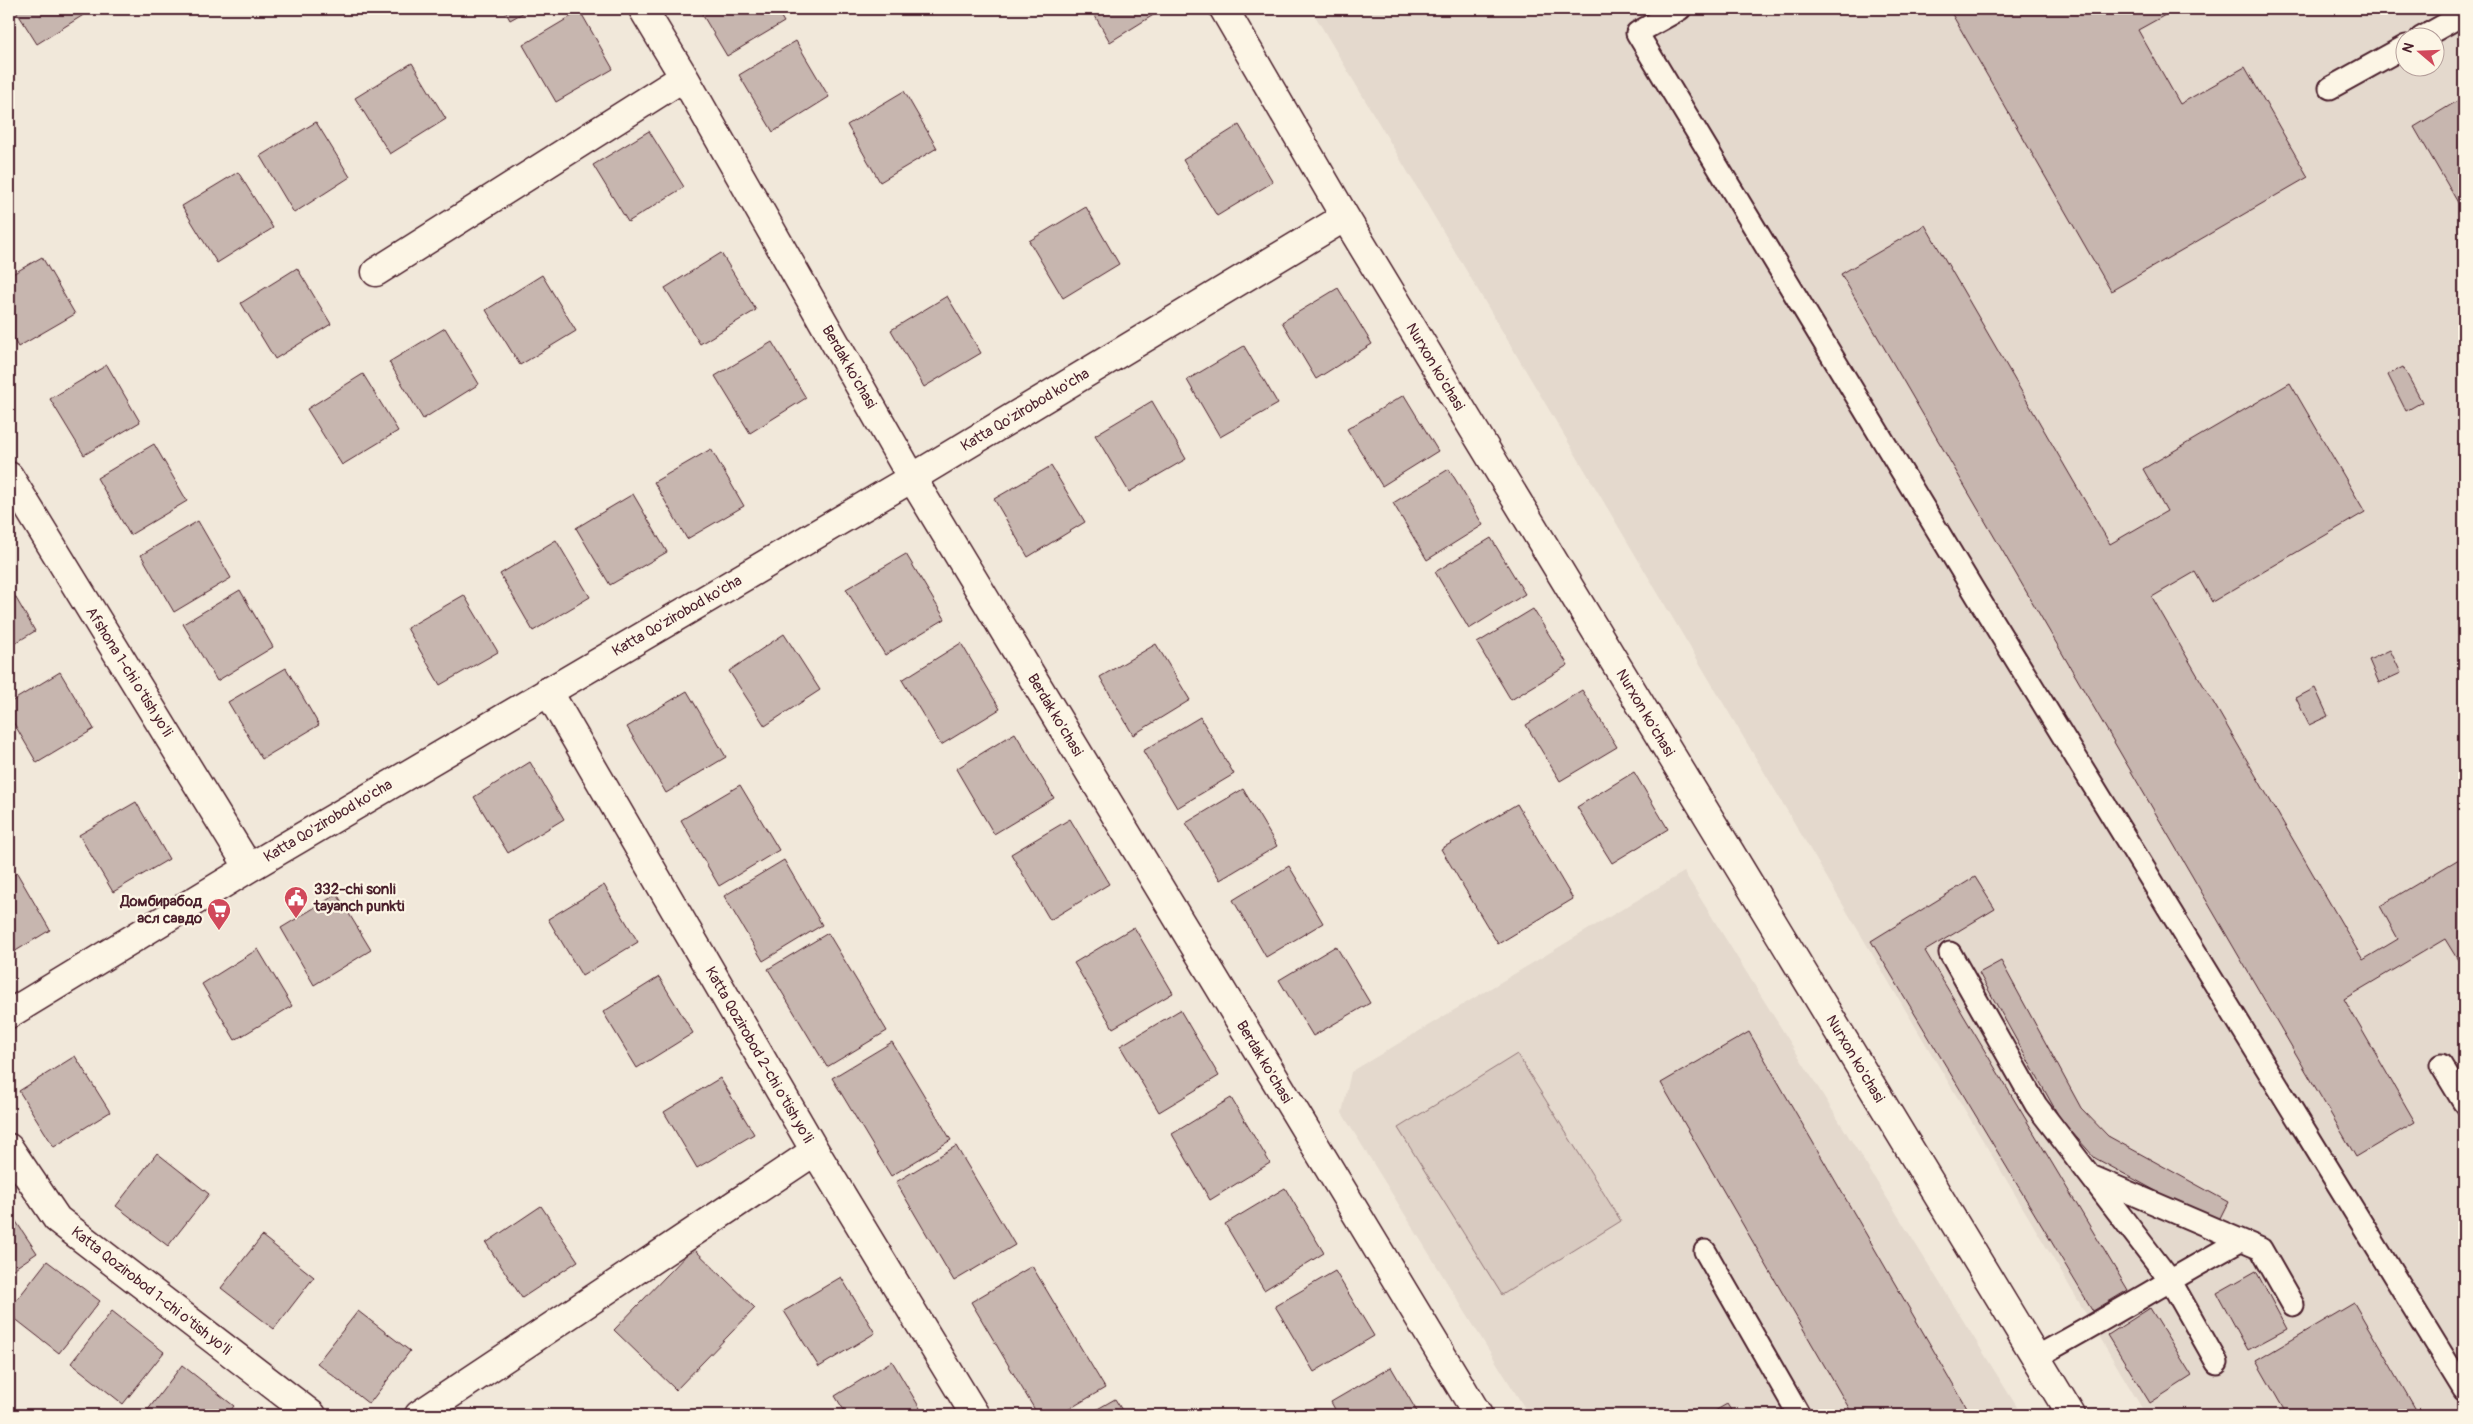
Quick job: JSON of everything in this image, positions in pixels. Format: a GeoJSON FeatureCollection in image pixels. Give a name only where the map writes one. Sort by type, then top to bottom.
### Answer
{"type":"FeatureCollection","features":[{"type":"Feature","properties":{"kind":"street","name":"Berdak ko'chasi"},"geometry":{"type":"LineString","coordinates":[[643,9],[684,77],[912,478],[1478,1415]]}},
{"type":"Feature","properties":{"kind":"street","name":"Nurxon ko'chasi"},"geometry":{"type":"LineString","coordinates":[[1224,9],[1345,218],[2071,1415]]}},
{"type":"Feature","properties":{"kind":"street"},"geometry":{"type":"LineString","coordinates":[[376,272],[684,77]]}},
{"type":"Feature","properties":{"kind":"street","name":"Katta Qo'zirobod ko'cha"},"geometry":{"type":"LineString","coordinates":[[9,1014],[250,868],[912,478],[1345,218]]}},
{"type":"Feature","properties":{"kind":"street","name":"Afshona 1-chi o'tish yo'li"},"geometry":{"type":"LineString","coordinates":[[9,476],[250,868]]}},
{"type":"Feature","properties":{"kind":"street","name":"Katta Qozirobod 2-chi o'tish yo'li"},"geometry":{"type":"LineString","coordinates":[[548,691],[815,1151],[975,1415]]}},
{"type":"Feature","properties":{"kind":"street","name":"Katta Qozirobod 1-chi o'tish yo'li"},"geometry":{"type":"LineString","coordinates":[[9,1148],[57,1219],[312,1415]]}},
{"type":"Feature","properties":{"kind":"street"},"geometry":{"type":"LineString","coordinates":[[419,1415],[815,1151]]}},
{"type":"Feature","properties":{"kind":"lane"},"geometry":{"type":"LineString","coordinates":[[1680,9],[1637,33],[1977,596],[2464,1390]]}},
{"type":"Feature","properties":{"kind":"lane"},"geometry":{"type":"LineString","coordinates":[[2439,28],[2464,14]]}},
{"type":"Feature","properties":{"kind":"lane"},"geometry":{"type":"LineString","coordinates":[[2330,88],[2396,52]]}},
{"type":"Feature","properties":{"kind":"lane"},"geometry":{"type":"LineString","coordinates":[[1950,952],[2036,1105],[2093,1176],[2170,1280],[2217,1363]]}},
{"type":"Feature","properties":{"kind":"lane"},"geometry":{"type":"LineString","coordinates":[[2441,1065],[2464,1103]]}},
{"type":"Feature","properties":{"kind":"lane"},"geometry":{"type":"LineString","coordinates":[[2093,1176],[2260,1250],[2293,1305]]}},
{"type":"Feature","properties":{"kind":"lane"},"geometry":{"type":"LineString","coordinates":[[2036,1357],[2094,1326],[2170,1280],[2240,1241]]}},
{"type":"Feature","properties":{"kind":"lane"},"geometry":{"type":"LineString","coordinates":[[1705,1251],[1799,1415]]}},
{"type":"Feature","properties":{"kind":"shaded area"},"geometry":{"type":"Polygon","coordinates":[[[1311,9],[2464,9],[2464,1415],[2146,1415],[1311,9]]]}},
{"type":"Feature","properties":{"kind":"shaded area"},"geometry":{"type":"Polygon","coordinates":[[[1684,872],[2022,1415],[1529,1415],[1342,1113],[1351,1072],[1684,872]]]}},
{"type":"Feature","properties":{"kind":"shaded area"},"geometry":{"type":"Polygon","coordinates":[[[1517,1054],[1621,1221],[1502,1295],[1398,1128],[1517,1054]]]}},
{"type":"Feature","properties":{"kind":"building"},"geometry":{"type":"Polygon","coordinates":[[[15,9],[93,9],[37,44],[15,9]]]}},
{"type":"Feature","properties":{"kind":"building"},"geometry":{"type":"Polygon","coordinates":[[[504,9],[530,9],[510,20],[504,9]]]}},
{"type":"Feature","properties":{"kind":"building"},"geometry":{"type":"Polygon","coordinates":[[[699,9],[776,9],[784,22],[727,56],[699,9]]]}},
{"type":"Feature","properties":{"kind":"building"},"geometry":{"type":"Polygon","coordinates":[[[1091,9],[1163,9],[1110,42],[1091,9]]]}},
{"type":"Feature","properties":{"kind":"building"},"geometry":{"type":"Polygon","coordinates":[[[1949,9],[2176,9],[2138,30],[2180,104],[2245,67],[2308,177],[2111,291],[1949,9]]]}},
{"type":"Feature","properties":{"kind":"building"},"geometry":{"type":"Polygon","coordinates":[[[580,11],[613,69],[556,102],[523,45],[580,11]]]}},
{"type":"Feature","properties":{"kind":"building"},"geometry":{"type":"Polygon","coordinates":[[[796,41],[829,97],[773,132],[739,75],[796,41]]]}},
{"type":"Feature","properties":{"kind":"building"},"geometry":{"type":"Polygon","coordinates":[[[412,63],[446,119],[390,154],[355,98],[412,63]]]}},
{"type":"Feature","properties":{"kind":"building"},"geometry":{"type":"Polygon","coordinates":[[[904,91],[937,148],[880,182],[847,125],[904,91]]]}},
{"type":"Feature","properties":{"kind":"building"},"geometry":{"type":"Polygon","coordinates":[[[2464,97],[2464,213],[2414,127],[2464,97]]]}},
{"type":"Feature","properties":{"kind":"building"},"geometry":{"type":"Polygon","coordinates":[[[316,122],[350,177],[294,213],[260,156],[316,122]]]}},
{"type":"Feature","properties":{"kind":"building"},"geometry":{"type":"Polygon","coordinates":[[[1239,125],[1273,182],[1217,216],[1183,160],[1239,125]]]}},
{"type":"Feature","properties":{"kind":"building"},"geometry":{"type":"Polygon","coordinates":[[[649,131],[684,187],[628,222],[593,165],[649,131]]]}},
{"type":"Feature","properties":{"kind":"building"},"geometry":{"type":"Polygon","coordinates":[[[238,172],[273,228],[217,263],[182,206],[238,172]]]}},
{"type":"Feature","properties":{"kind":"building"},"geometry":{"type":"Polygon","coordinates":[[[1086,207],[1119,264],[1063,298],[1029,241],[1086,207]]]}},
{"type":"Feature","properties":{"kind":"building"},"geometry":{"type":"Polygon","coordinates":[[[1925,225],[2110,544],[2167,511],[2143,469],[2290,383],[2365,512],[2212,602],[2195,572],[2152,597],[2363,960],[2398,939],[2380,906],[2464,856],[2464,970],[2445,939],[2344,999],[2415,1122],[2356,1157],[1841,274],[1925,225]]]}},
{"type":"Feature","properties":{"kind":"building"},"geometry":{"type":"Polygon","coordinates":[[[721,253],[756,310],[700,344],[665,288],[721,253]]]}},
{"type":"Feature","properties":{"kind":"building"},"geometry":{"type":"Polygon","coordinates":[[[42,257],[75,314],[18,347],[9,331],[9,276],[42,257]]]}},
{"type":"Feature","properties":{"kind":"building"},"geometry":{"type":"Polygon","coordinates":[[[297,268],[331,324],[275,359],[241,303],[297,268]]]}},
{"type":"Feature","properties":{"kind":"building"},"geometry":{"type":"Polygon","coordinates":[[[542,275],[576,331],[520,365],[486,310],[542,275]]]}},
{"type":"Feature","properties":{"kind":"building"},"geometry":{"type":"Polygon","coordinates":[[[1338,288],[1372,344],[1316,379],[1282,322],[1338,288]]]}},
{"type":"Feature","properties":{"kind":"building"},"geometry":{"type":"Polygon","coordinates":[[[947,296],[981,353],[924,387],[891,330],[947,296]]]}},
{"type":"Feature","properties":{"kind":"building"},"geometry":{"type":"Polygon","coordinates":[[[445,328],[479,384],[423,419],[389,362],[445,328]]]}},
{"type":"Feature","properties":{"kind":"building"},"geometry":{"type":"Polygon","coordinates":[[[772,342],[806,398],[750,433],[715,376],[772,342]]]}},
{"type":"Feature","properties":{"kind":"building"},"geometry":{"type":"Polygon","coordinates":[[[1244,346],[1278,404],[1220,437],[1187,380],[1244,346]]]}},
{"type":"Feature","properties":{"kind":"building"},"geometry":{"type":"Polygon","coordinates":[[[107,365],[140,422],[84,455],[50,399],[107,365]]]}},
{"type":"Feature","properties":{"kind":"building"},"geometry":{"type":"Polygon","coordinates":[[[2403,367],[2422,402],[2406,411],[2388,375],[2403,367]]]}},
{"type":"Feature","properties":{"kind":"building"},"geometry":{"type":"Polygon","coordinates":[[[363,374],[398,431],[342,465],[307,409],[363,374]]]}},
{"type":"Feature","properties":{"kind":"building"},"geometry":{"type":"Polygon","coordinates":[[[1404,395],[1438,451],[1382,486],[1347,429],[1404,395]]]}},
{"type":"Feature","properties":{"kind":"building"},"geometry":{"type":"Polygon","coordinates":[[[1152,401],[1186,459],[1129,492],[1095,435],[1152,401]]]}},
{"type":"Feature","properties":{"kind":"building"},"geometry":{"type":"Polygon","coordinates":[[[154,444],[187,501],[130,535],[97,478],[154,444]]]}},
{"type":"Feature","properties":{"kind":"building"},"geometry":{"type":"Polygon","coordinates":[[[711,449],[744,506],[687,539],[654,482],[711,449]]]}},
{"type":"Feature","properties":{"kind":"building"},"geometry":{"type":"Polygon","coordinates":[[[1051,466],[1085,522],[1028,557],[994,499],[1051,466]]]}},
{"type":"Feature","properties":{"kind":"building"},"geometry":{"type":"Polygon","coordinates":[[[1449,469],[1483,525],[1427,560],[1393,503],[1449,469]]]}},
{"type":"Feature","properties":{"kind":"building"},"geometry":{"type":"Polygon","coordinates":[[[633,494],[667,552],[610,585],[576,528],[633,494]]]}},
{"type":"Feature","properties":{"kind":"building"},"geometry":{"type":"Polygon","coordinates":[[[198,521],[231,578],[174,612],[141,555],[198,521]]]}},
{"type":"Feature","properties":{"kind":"building"},"geometry":{"type":"Polygon","coordinates":[[[1491,538],[1525,594],[1469,629],[1435,572],[1491,538]]]}},
{"type":"Feature","properties":{"kind":"building"},"geometry":{"type":"Polygon","coordinates":[[[556,540],[590,597],[533,631],[500,574],[556,540]]]}},
{"type":"Feature","properties":{"kind":"building"},"geometry":{"type":"Polygon","coordinates":[[[906,554],[945,619],[885,655],[846,589],[906,554]]]}},
{"type":"Feature","properties":{"kind":"building"},"geometry":{"type":"Polygon","coordinates":[[[9,586],[35,631],[9,647],[9,586]]]}},
{"type":"Feature","properties":{"kind":"building"},"geometry":{"type":"Polygon","coordinates":[[[240,590],[273,647],[217,681],[183,624],[240,590]]]}},
{"type":"Feature","properties":{"kind":"building"},"geometry":{"type":"Polygon","coordinates":[[[464,595],[498,652],[440,685],[407,628],[464,595]]]}},
{"type":"Feature","properties":{"kind":"building"},"geometry":{"type":"Polygon","coordinates":[[[1533,609],[1568,665],[1511,700],[1477,643],[1533,609]]]}},
{"type":"Feature","properties":{"kind":"building"},"geometry":{"type":"Polygon","coordinates":[[[784,634],[820,690],[765,726],[729,671],[784,634]]]}},
{"type":"Feature","properties":{"kind":"building"},"geometry":{"type":"Polygon","coordinates":[[[961,643],[1000,709],[941,745],[902,680],[961,643]]]}},
{"type":"Feature","properties":{"kind":"building"},"geometry":{"type":"Polygon","coordinates":[[[1156,644],[1190,700],[1133,735],[1100,677],[1156,644]]]}},
{"type":"Feature","properties":{"kind":"building"},"geometry":{"type":"Polygon","coordinates":[[[2390,650],[2401,673],[2379,683],[2369,660],[2390,650]]]}},
{"type":"Feature","properties":{"kind":"building"},"geometry":{"type":"Polygon","coordinates":[[[286,668],[319,725],[262,759],[228,702],[286,668]]]}},
{"type":"Feature","properties":{"kind":"building"},"geometry":{"type":"Polygon","coordinates":[[[60,672],[94,729],[37,763],[9,715],[9,703],[60,672]]]}},
{"type":"Feature","properties":{"kind":"building"},"geometry":{"type":"Polygon","coordinates":[[[2315,688],[2328,716],[2309,725],[2296,698],[2315,688]]]}},
{"type":"Feature","properties":{"kind":"building"},"geometry":{"type":"Polygon","coordinates":[[[1582,690],[1617,747],[1560,781],[1526,725],[1582,690]]]}},
{"type":"Feature","properties":{"kind":"building"},"geometry":{"type":"Polygon","coordinates":[[[687,691],[726,757],[666,793],[627,727],[687,691]]]}},
{"type":"Feature","properties":{"kind":"building"},"geometry":{"type":"Polygon","coordinates":[[[1200,717],[1234,774],[1177,808],[1143,751],[1200,717]]]}},
{"type":"Feature","properties":{"kind":"building"},"geometry":{"type":"Polygon","coordinates":[[[1015,733],[1054,798],[994,834],[956,769],[1015,733]]]}},
{"type":"Feature","properties":{"kind":"building"},"geometry":{"type":"Polygon","coordinates":[[[530,762],[564,819],[508,853],[474,797],[530,762]]]}},
{"type":"Feature","properties":{"kind":"building"},"geometry":{"type":"Polygon","coordinates":[[[1634,772],[1668,829],[1612,863],[1577,807],[1634,772]]]}},
{"type":"Feature","properties":{"kind":"building"},"geometry":{"type":"Polygon","coordinates":[[[740,785],[779,850],[719,886],[681,820],[740,785]]]}},
{"type":"Feature","properties":{"kind":"building"},"geometry":{"type":"Polygon","coordinates":[[[1243,789],[1277,846],[1220,880],[1186,823],[1243,789]]]}},
{"type":"Feature","properties":{"kind":"building"},"geometry":{"type":"Polygon","coordinates":[[[136,802],[169,859],[113,892],[79,835],[136,802]]]}},
{"type":"Feature","properties":{"kind":"building"},"geometry":{"type":"Polygon","coordinates":[[[1517,804],[1573,899],[1498,944],[1441,849],[1517,804]]]}},
{"type":"Feature","properties":{"kind":"building"},"geometry":{"type":"Polygon","coordinates":[[[1070,819],[1109,884],[1050,920],[1011,854],[1070,819]]]}},
{"type":"Feature","properties":{"kind":"building"},"geometry":{"type":"Polygon","coordinates":[[[784,860],[822,925],[763,961],[724,896],[784,860]]]}},
{"type":"Feature","properties":{"kind":"building"},"geometry":{"type":"Polygon","coordinates":[[[1289,866],[1323,923],[1266,957],[1233,900],[1289,866]]]}},
{"type":"Feature","properties":{"kind":"building"},"geometry":{"type":"Polygon","coordinates":[[[17,873],[50,930],[9,955],[9,878],[17,873]]]}},
{"type":"Feature","properties":{"kind":"building"},"geometry":{"type":"Polygon","coordinates":[[[1975,877],[1995,909],[1925,951],[2128,1290],[2093,1311],[1871,941],[1975,877]]]}},
{"type":"Feature","properties":{"kind":"building"},"geometry":{"type":"Polygon","coordinates":[[[604,885],[638,942],[582,976],[548,919],[604,885]]]}},
{"type":"Feature","properties":{"kind":"building"},"geometry":{"type":"Polygon","coordinates":[[[337,894],[371,950],[314,985],[281,928],[337,894]]]}},
{"type":"Feature","properties":{"kind":"building"},"geometry":{"type":"Polygon","coordinates":[[[1134,927],[1173,993],[1113,1028],[1074,963],[1134,927]]]}},
{"type":"Feature","properties":{"kind":"building"},"geometry":{"type":"Polygon","coordinates":[[[828,933],[887,1031],[827,1067],[768,969],[828,933]]]}},
{"type":"Feature","properties":{"kind":"building"},"geometry":{"type":"Polygon","coordinates":[[[1336,946],[1370,1003],[1313,1036],[1279,980],[1336,946]]]}},
{"type":"Feature","properties":{"kind":"building"},"geometry":{"type":"Polygon","coordinates":[[[258,949],[292,1006],[235,1040],[202,984],[258,949]]]}},
{"type":"Feature","properties":{"kind":"building"},"geometry":{"type":"Polygon","coordinates":[[[2001,961],[2081,1108],[2108,1136],[2228,1202],[2217,1224],[2095,1158],[2061,1120],[1979,973],[2001,961]]]}},
{"type":"Feature","properties":{"kind":"building"},"geometry":{"type":"Polygon","coordinates":[[[659,977],[693,1033],[637,1068],[603,1012],[659,977]]]}},
{"type":"Feature","properties":{"kind":"building"},"geometry":{"type":"Polygon","coordinates":[[[1180,1010],[1219,1076],[1159,1112],[1120,1046],[1180,1010]]]}},
{"type":"Feature","properties":{"kind":"building"},"geometry":{"type":"Polygon","coordinates":[[[1749,1032],[1971,1415],[1853,1415],[1661,1083],[1749,1032]]]}},
{"type":"Feature","properties":{"kind":"building"},"geometry":{"type":"Polygon","coordinates":[[[892,1042],[951,1140],[891,1176],[832,1078],[892,1042]]]}},
{"type":"Feature","properties":{"kind":"building"},"geometry":{"type":"Polygon","coordinates":[[[75,1056],[110,1112],[54,1147],[19,1091],[75,1056]]]}},
{"type":"Feature","properties":{"kind":"building"},"geometry":{"type":"Polygon","coordinates":[[[720,1078],[754,1134],[697,1168],[664,1112],[720,1078]]]}},
{"type":"Feature","properties":{"kind":"building"},"geometry":{"type":"Polygon","coordinates":[[[1231,1098],[1270,1163],[1210,1200],[1172,1134],[1231,1098]]]}},
{"type":"Feature","properties":{"kind":"building"},"geometry":{"type":"Polygon","coordinates":[[[956,1146],[1015,1245],[954,1281],[896,1182],[956,1146]]]}},
{"type":"Feature","properties":{"kind":"building"},"geometry":{"type":"Polygon","coordinates":[[[157,1153],[209,1194],[168,1246],[116,1206],[157,1153]]]}},
{"type":"Feature","properties":{"kind":"building"},"geometry":{"type":"Polygon","coordinates":[[[1285,1188],[1324,1253],[1264,1290],[1225,1224],[1285,1188]]]}},
{"type":"Feature","properties":{"kind":"building"},"geometry":{"type":"Polygon","coordinates":[[[541,1206],[578,1261],[522,1298],[486,1243],[541,1206]]]}},
{"type":"Feature","properties":{"kind":"building"},"geometry":{"type":"Polygon","coordinates":[[[9,1211],[37,1253],[9,1272],[9,1211]]]}},
{"type":"Feature","properties":{"kind":"building"},"geometry":{"type":"Polygon","coordinates":[[[262,1236],[314,1277],[274,1329],[221,1288],[262,1236]]]}},
{"type":"Feature","properties":{"kind":"building"},"geometry":{"type":"Polygon","coordinates":[[[693,1248],[755,1308],[676,1390],[614,1330],[693,1248]]]}},
{"type":"Feature","properties":{"kind":"building"},"geometry":{"type":"Polygon","coordinates":[[[47,1261],[100,1301],[59,1353],[9,1314],[9,1310],[47,1261]]]}},
{"type":"Feature","properties":{"kind":"building"},"geometry":{"type":"Polygon","coordinates":[[[1032,1266],[1105,1388],[1059,1415],[1038,1415],[971,1302],[1032,1266]]]}},
{"type":"Feature","properties":{"kind":"building"},"geometry":{"type":"Polygon","coordinates":[[[1335,1271],[1374,1336],[1314,1372],[1275,1306],[1335,1271]]]}},
{"type":"Feature","properties":{"kind":"building"},"geometry":{"type":"Polygon","coordinates":[[[2256,1271],[2287,1329],[2248,1350],[2217,1293],[2256,1271]]]}},
{"type":"Feature","properties":{"kind":"building"},"geometry":{"type":"Polygon","coordinates":[[[841,1277],[875,1333],[819,1367],[784,1311],[841,1277]]]}},
{"type":"Feature","properties":{"kind":"building"},"geometry":{"type":"Polygon","coordinates":[[[2354,1303],[2419,1415],[2287,1415],[2256,1361],[2354,1303]]]}},
{"type":"Feature","properties":{"kind":"building"},"geometry":{"type":"Polygon","coordinates":[[[2150,1308],[2192,1376],[2150,1403],[2108,1335],[2150,1308]]]}},
{"type":"Feature","properties":{"kind":"building"},"geometry":{"type":"Polygon","coordinates":[[[112,1311],[164,1352],[123,1404],[71,1363],[112,1311]]]}},
{"type":"Feature","properties":{"kind":"building"},"geometry":{"type":"Polygon","coordinates":[[[358,1311],[410,1351],[369,1404],[317,1363],[358,1311]]]}},
{"type":"Feature","properties":{"kind":"building"},"geometry":{"type":"Polygon","coordinates":[[[892,1361],[924,1415],[847,1415],[835,1396],[892,1361]]]}},
{"type":"Feature","properties":{"kind":"building"},"geometry":{"type":"Polygon","coordinates":[[[182,1365],[234,1406],[227,1415],[144,1415],[182,1365]]]}},
{"type":"Feature","properties":{"kind":"building"},"geometry":{"type":"Polygon","coordinates":[[[1391,1367],[1419,1415],[1338,1415],[1331,1402],[1391,1367]]]}},
{"type":"Feature","properties":{"kind":"building"},"geometry":{"type":"Polygon","coordinates":[[[1115,1399],[1125,1415],[1087,1415],[1115,1399]]]}},
{"type":"Feature","properties":{"kind":"building"},"geometry":{"type":"Polygon","coordinates":[[[1727,1404],[1734,1415],[1708,1415],[1727,1404]]]}},
{"type":"Feature","properties":{"kind":"place","name":"332-chi sonli tayanch punkti"},"geometry":{"type":"Point","coordinates":[296,919]}},
{"type":"Feature","properties":{"kind":"place","name":"Домбирабод асл савдо"},"geometry":{"type":"Point","coordinates":[219,931]}}]}
